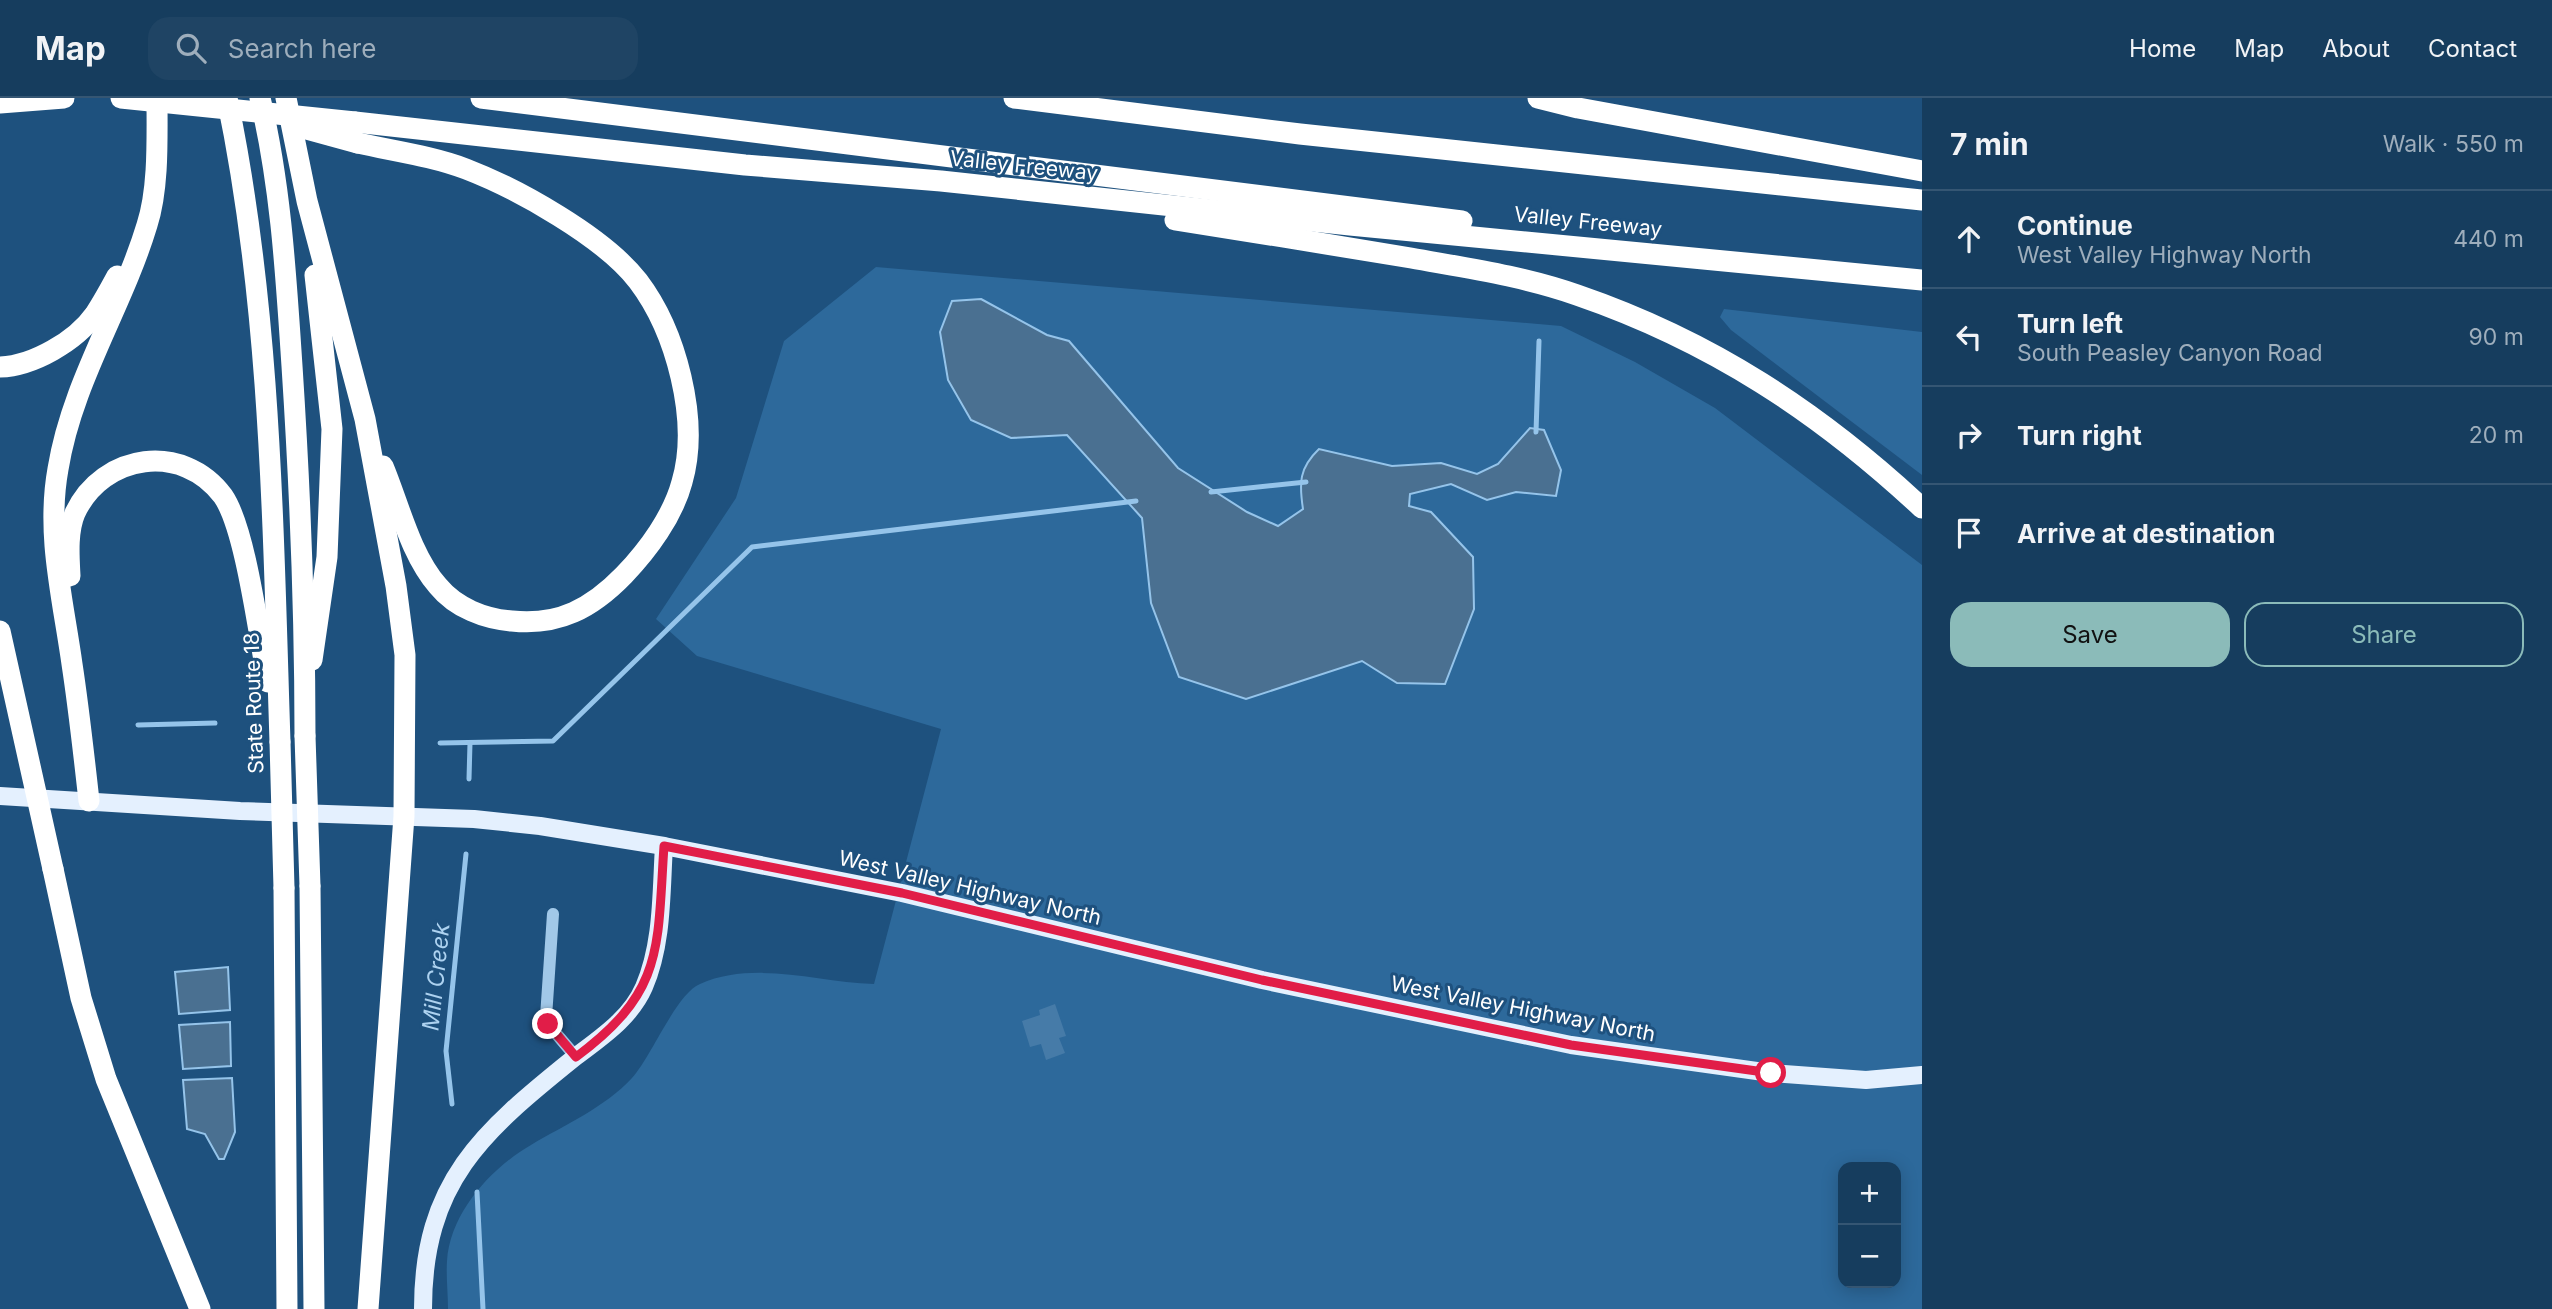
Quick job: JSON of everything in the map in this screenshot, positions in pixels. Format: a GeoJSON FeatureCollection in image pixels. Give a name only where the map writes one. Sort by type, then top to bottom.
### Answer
{"type":"FeatureCollection","features":[{"type":"Feature","properties":{"kind":"highway"},"geometry":{"type":"LineString","coordinates":[[0,103],[64,98]]}},
{"type":"Feature","properties":{"kind":"highway"},"geometry":{"type":"LineString","coordinates":[[121,98],[225,103],[356,132],[466,169],[572,225],[599,244],[638,281],[673,344],[688,415],[682,482],[669,513],[640,559],[603,597],[575,614],[552,620],[528,623],[486,619],[451,598],[437,585],[417,552],[365,419]]}},
{"type":"Feature","properties":{"kind":"highway"},"geometry":{"type":"LineString","coordinates":[[89,801],[73,666],[52,529],[58,466],[86,373],[115,309],[148,223],[156,151],[158,98]]}},
{"type":"Feature","properties":{"kind":"highway"},"geometry":{"type":"LineString","coordinates":[[260,98],[273,153],[286,278],[300,488],[310,886],[314,1309]]}},
{"type":"Feature","properties":{"kind":"highway"},"geometry":{"type":"LineString","coordinates":[[286,98],[307,201],[365,419],[396,586],[405,655],[404,816],[368,1309]]}},
{"type":"Feature","properties":{"kind":"highway"},"geometry":{"type":"LineString","coordinates":[[481,98],[1497,225],[1541,242]]}},
{"type":"Feature","properties":{"kind":"highway"},"geometry":{"type":"LineString","coordinates":[[1014,98],[1300,134],[1922,200]]}},
{"type":"Feature","properties":{"kind":"highway"},"geometry":{"type":"LineString","coordinates":[[1538,98],[1630,118],[1922,171]]}},
{"type":"Feature","properties":{"kind":"highway","name":"State Route 18"},"geometry":{"type":"LineString","coordinates":[[225,103],[240,159],[257,298],[272,499],[284,888],[287,1309]]}},
{"type":"Feature","properties":{"kind":"highway","name":"Valley Freeway"},"geometry":{"type":"LineString","coordinates":[[356,132],[942,181],[1350,225],[1922,280]]}},
{"type":"Feature","properties":{"kind":"highway"},"geometry":{"type":"LineString","coordinates":[[942,181],[1476,270],[1576,294],[1673,333],[1788,398],[1861,453],[1922,508]]}},
{"type":"Feature","properties":{"kind":"highway"},"geometry":{"type":"LineString","coordinates":[[305,693],[319,628],[327,557],[332,429],[307,201]]}},
{"type":"Feature","properties":{"kind":"highway"},"geometry":{"type":"LineString","coordinates":[[0,367],[46,354],[94,316],[148,223]]}},
{"type":"Feature","properties":{"kind":"highway"},"geometry":{"type":"LineString","coordinates":[[73,666],[69,551],[75,514],[100,480],[117,468],[157,459],[177,463],[211,483],[231,511],[280,742]]}},
{"type":"Feature","properties":{"kind":"highway"},"geometry":{"type":"LineString","coordinates":[[0,631],[81,998],[106,1079],[200,1309]]}},
{"type":"Feature","properties":{"kind":"main road","name":"West Valley Highway North"},"geometry":{"type":"LineString","coordinates":[[0,796],[404,816],[530,825],[664,846],[902,893],[1262,980],[1571,1045],[1771,1073],[1866,1080],[1922,1075]]}},
{"type":"Feature","properties":{"kind":"main road"},"geometry":{"type":"LineString","coordinates":[[423,1309],[425,1254],[443,1198],[464,1160],[492,1127],[612,1029],[644,988],[657,943],[664,846]]}},
{"type":"Feature","properties":{"kind":"lane"},"geometry":{"type":"LineString","coordinates":[[553,914],[546,1017],[548,1024],[576,1057]]}},
{"type":"Feature","properties":{"kind":"shaded area"},"geometry":{"type":"Polygon","coordinates":[[[876,267],[1561,326],[1635,362],[1715,408],[1922,565],[1922,1309],[448,1309],[447,1261],[450,1243],[464,1209],[475,1194],[501,1166],[516,1155],[597,1107],[621,1089],[640,1068],[673,1012],[691,990],[721,977],[764,973],[874,984],[941,729],[697,656],[656,619],[736,498],[784,341],[876,267]]]}},
{"type":"Feature","properties":{"kind":"shaded area"},"geometry":{"type":"Polygon","coordinates":[[[981,299],[1047,335],[1069,341],[1178,468],[1247,512],[1278,526],[1303,509],[1302,476],[1312,456],[1319,449],[1392,466],[1441,463],[1477,474],[1498,464],[1530,428],[1544,430],[1561,470],[1556,496],[1516,492],[1487,500],[1451,484],[1410,494],[1409,506],[1431,512],[1473,557],[1474,609],[1445,684],[1397,683],[1362,661],[1246,699],[1179,677],[1151,603],[1142,518],[1067,435],[1011,438],[971,420],[948,380],[940,332],[952,301],[981,299]]]}},
{"type":"Feature","properties":{"kind":"shaded area"},"geometry":{"type":"Polygon","coordinates":[[[1724,309],[1922,332],[1922,475],[1731,330],[1720,317],[1724,309]]]}},
{"type":"Feature","properties":{"kind":"shaded area"},"geometry":{"type":"Polygon","coordinates":[[[228,967],[230,1010],[179,1014],[175,972],[228,967]]]}},
{"type":"Feature","properties":{"kind":"shaded area"},"geometry":{"type":"Polygon","coordinates":[[[230,1022],[231,1066],[183,1069],[179,1025],[230,1022]]]}},
{"type":"Feature","properties":{"kind":"shaded area"},"geometry":{"type":"Polygon","coordinates":[[[232,1078],[235,1132],[224,1159],[219,1159],[205,1134],[187,1129],[183,1080],[232,1078]]]}},
{"type":"Feature","properties":{"kind":"building"},"geometry":{"type":"Polygon","coordinates":[[[1055,1004],[1066,1036],[1059,1038],[1065,1053],[1046,1060],[1041,1044],[1030,1047],[1022,1021],[1040,1015],[1039,1010],[1055,1004]]]}},
{"type":"Feature","properties":{"kind":"waterway"},"geometry":{"type":"LineString","coordinates":[[1536,432],[1539,341]]}},
{"type":"Feature","properties":{"kind":"waterway"},"geometry":{"type":"LineString","coordinates":[[1211,492],[1306,482]]}},
{"type":"Feature","properties":{"kind":"waterway"},"geometry":{"type":"LineString","coordinates":[[440,743],[553,741],[752,547],[1136,501]]}},
{"type":"Feature","properties":{"kind":"waterway"},"geometry":{"type":"LineString","coordinates":[[138,725],[215,723]]}},
{"type":"Feature","properties":{"kind":"waterway","name":"Mill Creek"},"geometry":{"type":"LineString","coordinates":[[469,779],[470,743]]}},
{"type":"Feature","properties":{"kind":"waterway","name":"Mill Creek"},"geometry":{"type":"LineString","coordinates":[[452,1104],[446,1051],[466,854]]}},
{"type":"Feature","properties":{"kind":"waterway","name":"Mill Creek"},"geometry":{"type":"LineString","coordinates":[[477,1192],[483,1309]]}},
{"type":"Feature","properties":{"kind":"route"},"geometry":{"type":"LineString","coordinates":[[548,1024],[576,1057],[612,1029],[628,1012],[644,988],[657,943],[664,846],[902,893],[1262,980],[1571,1045],[1771,1073]]}}]}
